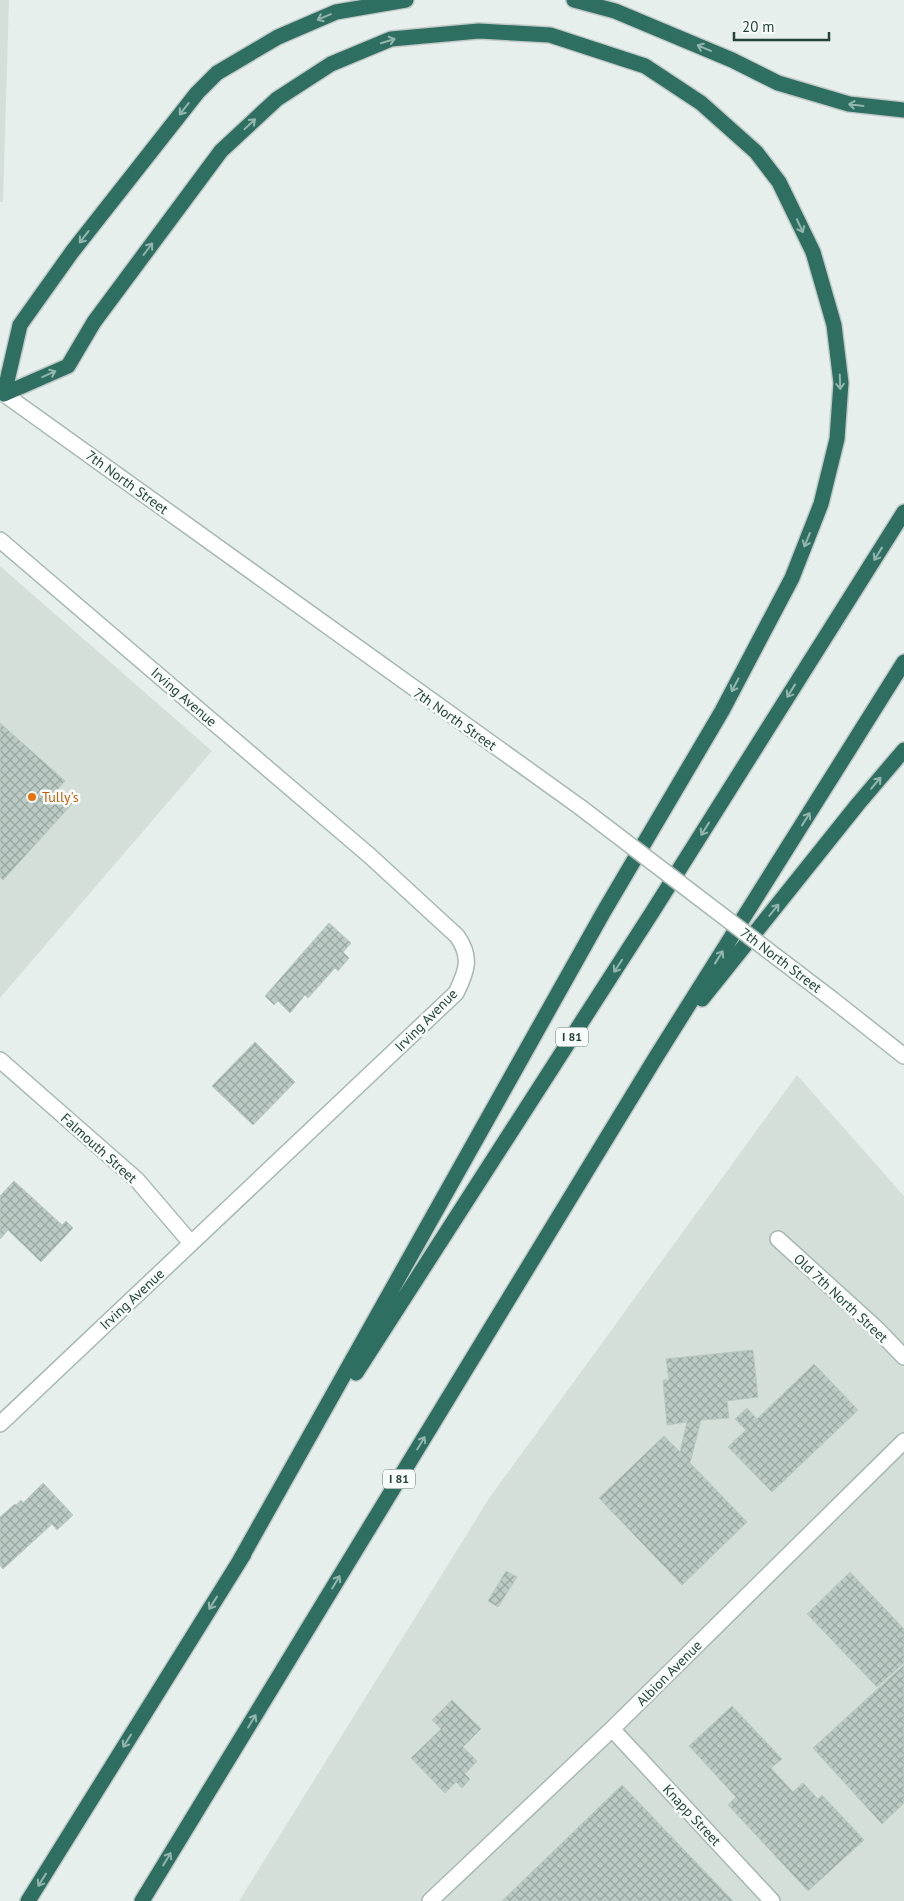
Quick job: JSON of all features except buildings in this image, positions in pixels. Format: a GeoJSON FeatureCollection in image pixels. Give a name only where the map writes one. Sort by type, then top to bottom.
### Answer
{"type":"FeatureCollection","features":[{"type":"Feature","properties":{"kind":"highway"},"geometry":{"type":"LineString","coordinates":[[2,395],[20,325],[72,252],[197,93],[217,73],[278,36],[336,12],[406,0]]}},
{"type":"Feature","properties":{"kind":"highway"},"geometry":{"type":"LineString","coordinates":[[574,0],[615,10],[732,60],[778,83],[849,104],[904,110]]}},
{"type":"Feature","properties":{"kind":"highway"},"geometry":{"type":"LineString","coordinates":[[2,395],[68,366],[94,322],[222,151],[278,99],[332,64],[391,39],[479,31],[550,35],[644,66],[701,103],[756,152],[779,182],[812,252],[834,325],[841,383],[837,439],[821,504],[792,578],[722,711],[603,913],[238,1562]]}},
{"type":"Feature","properties":{"kind":"highway","name":"I 81"},"geometry":{"type":"LineString","coordinates":[[28,1901],[346,1388],[653,912],[904,512]]}},
{"type":"Feature","properties":{"kind":"highway","name":"I 81"},"geometry":{"type":"LineString","coordinates":[[142,1901],[656,1057],[904,662]]}},
{"type":"Feature","properties":{"kind":"highway"},"geometry":{"type":"LineString","coordinates":[[656,1057],[858,804],[904,750]]}},
{"type":"Feature","properties":{"kind":"street","name":"7th North Street"},"geometry":{"type":"LineString","coordinates":[[2,395],[580,808],[904,1056]]}},
{"type":"Feature","properties":{"kind":"street","name":"Irving Avenue"},"geometry":{"type":"LineString","coordinates":[[0,540],[370,856],[457,936],[466,948],[466,972],[456,993],[0,1424]]}},
{"type":"Feature","properties":{"kind":"street","name":"Falmouth Street"},"geometry":{"type":"LineString","coordinates":[[0,1060],[137,1180],[192,1242]]}},
{"type":"Feature","properties":{"kind":"street","name":"Old 7th North Street"},"geometry":{"type":"LineString","coordinates":[[778,1239],[877,1329],[904,1357]]}},
{"type":"Feature","properties":{"kind":"street","name":"Albion Avenue"},"geometry":{"type":"LineString","coordinates":[[430,1901],[612,1728],[904,1441]]}},
{"type":"Feature","properties":{"kind":"street","name":"Knapp Street"},"geometry":{"type":"LineString","coordinates":[[612,1728],[772,1901]]}},
{"type":"Feature","properties":{"kind":"shaded area"},"geometry":{"type":"Polygon","coordinates":[[[0,0],[9,0],[3,202],[0,202],[0,0]]]}},
{"type":"Feature","properties":{"kind":"shaded area"},"geometry":{"type":"Polygon","coordinates":[[[0,566],[212,751],[0,998],[0,566]]]}},
{"type":"Feature","properties":{"kind":"shaded area"},"geometry":{"type":"Polygon","coordinates":[[[797,1075],[904,1196],[904,1901],[239,1901],[490,1497],[797,1075]]]}},
{"type":"Feature","properties":{"kind":"place","name":"Tully's"},"geometry":{"type":"Point","coordinates":[32,797]}}]}
